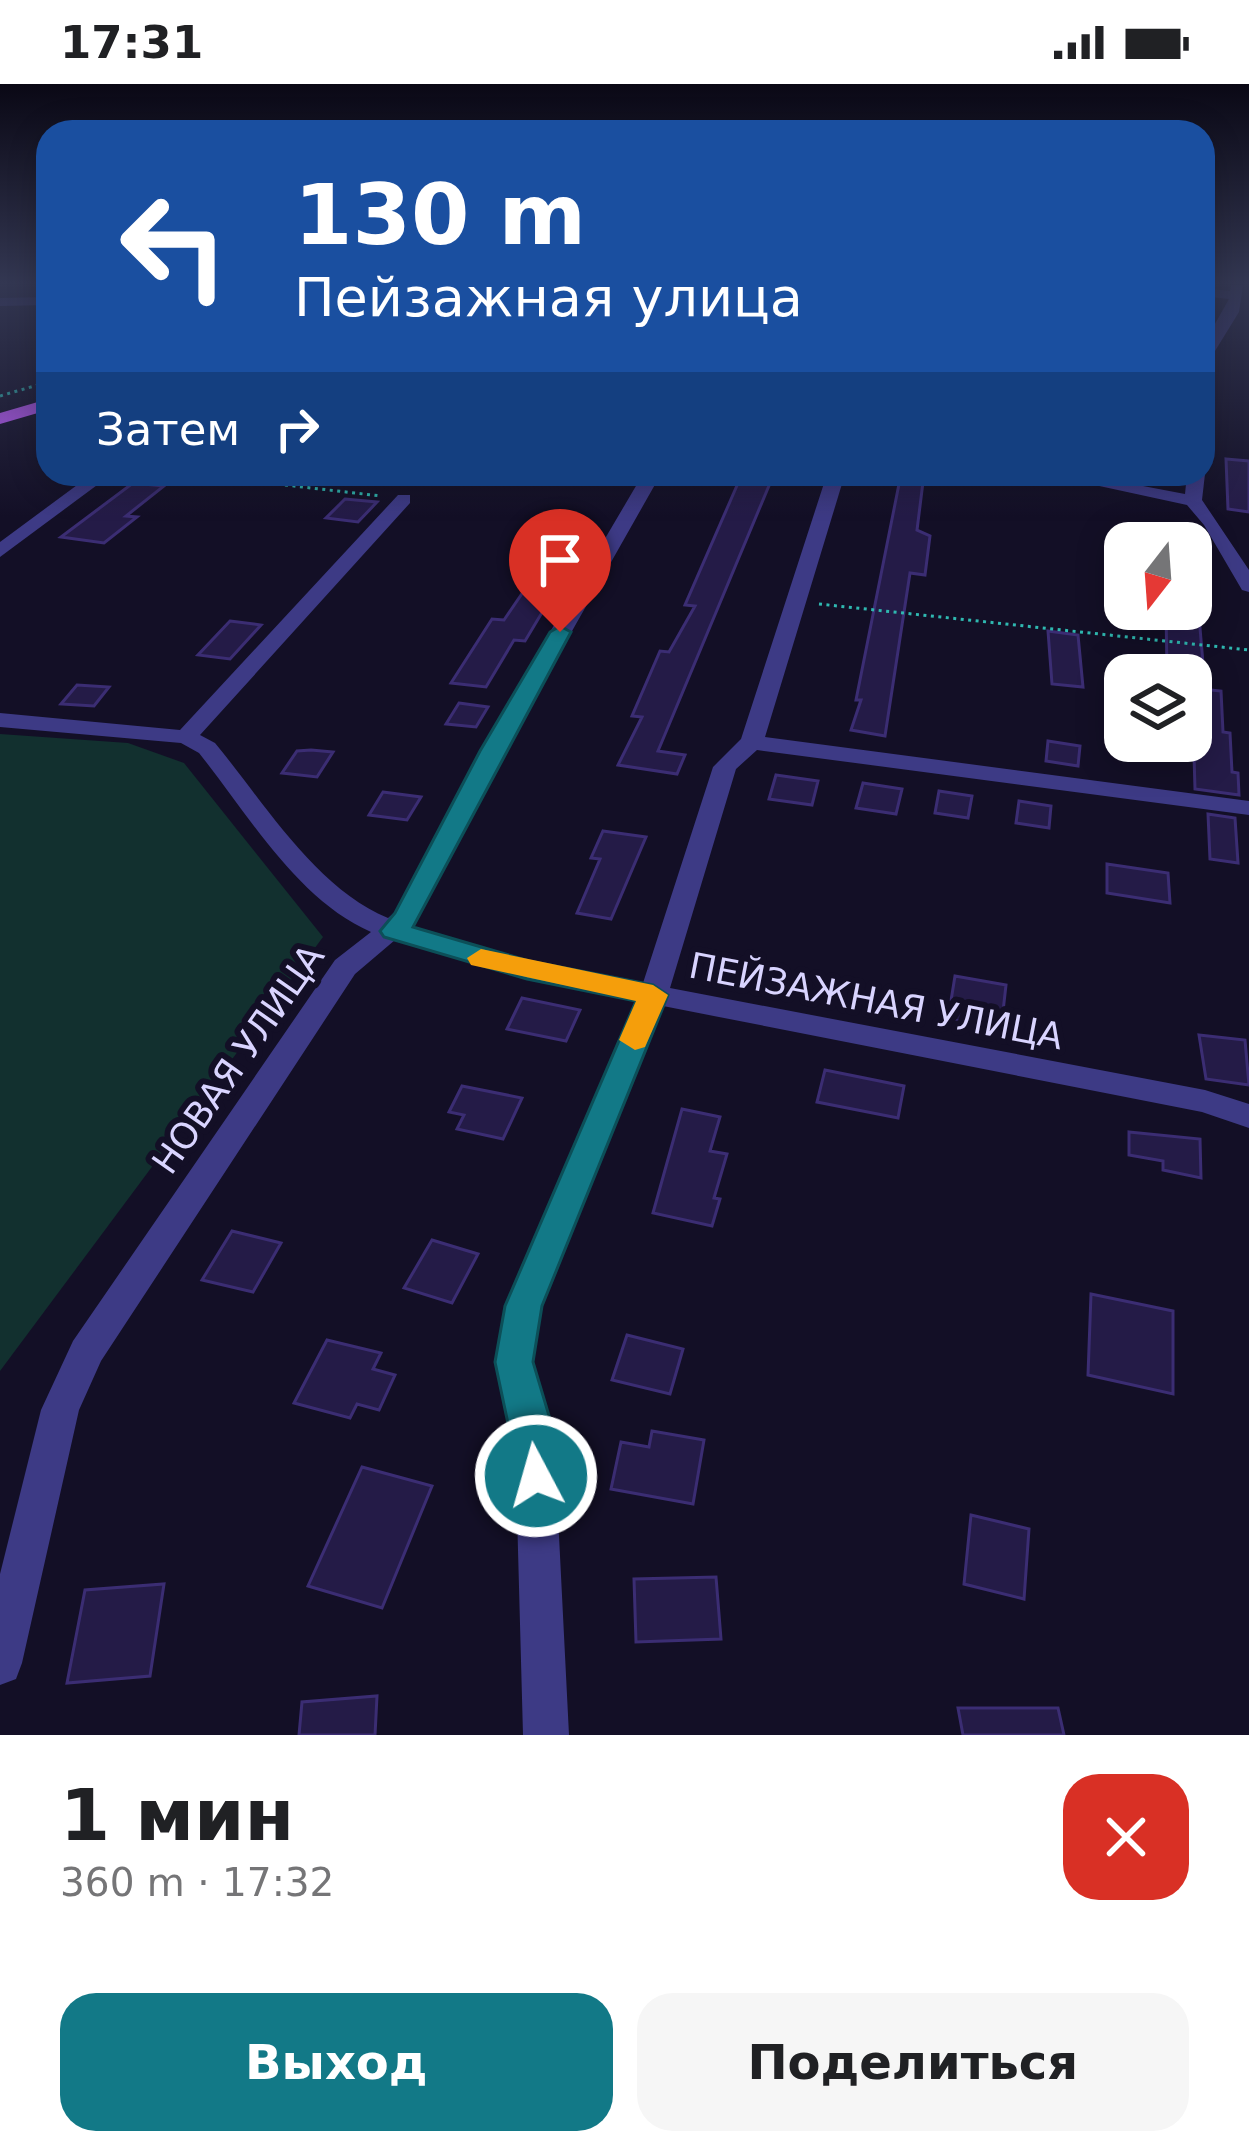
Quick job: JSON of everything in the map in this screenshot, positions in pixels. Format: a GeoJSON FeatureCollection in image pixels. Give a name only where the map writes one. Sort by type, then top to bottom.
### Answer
{"type":"FeatureCollection","features":[{"type":"Feature","properties":{"kind":"main road"},"geometry":{"type":"LineString","coordinates":[[0,419],[36,408]]}},
{"type":"Feature","properties":{"kind":"street"},"geometry":{"type":"LineString","coordinates":[[0,551],[87,486]]}},
{"type":"Feature","properties":{"kind":"street","name":"НОВАЯ УЛИЦА"},"geometry":{"type":"LineString","coordinates":[[0,1663],[60,1410],[86,1352],[345,967],[406,917],[492,751],[645,486]]}},
{"type":"Feature","properties":{"kind":"street"},"geometry":{"type":"LineString","coordinates":[[546,1735],[536,1476],[530,1419],[514,1362],[524,1306],[653,995],[724,767],[752,742],[832,486]]}},
{"type":"Feature","properties":{"kind":"street"},"geometry":{"type":"LineString","coordinates":[[1116,486],[1193,501],[1212,523],[1249,586]]}},
{"type":"Feature","properties":{"kind":"street"},"geometry":{"type":"LineString","coordinates":[[1193,501],[1195,486]]}},
{"type":"Feature","properties":{"kind":"street"},"geometry":{"type":"LineString","coordinates":[[0,720],[185,737],[404,499]]}},
{"type":"Feature","properties":{"kind":"street","name":"ПЕЙЗАЖНАЯ УЛИЦА"},"geometry":{"type":"LineString","coordinates":[[185,737],[207,748],[308,871],[351,913],[394,931],[508,965],[1205,1101],[1249,1116]]}},
{"type":"Feature","properties":{"kind":"street"},"geometry":{"type":"LineString","coordinates":[[752,742],[1249,808]]}},
{"type":"Feature","properties":{"kind":"path"},"geometry":{"type":"LineString","coordinates":[[0,396],[36,386]]}},
{"type":"Feature","properties":{"kind":"path"},"geometry":{"type":"LineString","coordinates":[[293,486],[404,499]]}},
{"type":"Feature","properties":{"kind":"path"},"geometry":{"type":"LineString","coordinates":[[796,601],[1249,650]]}},
{"type":"Feature","properties":{"kind":"green space"},"geometry":{"type":"Polygon","coordinates":[[[0,734],[128,743],[184,763],[323,937],[0,1371],[0,734]]]}},
{"type":"Feature","properties":{"kind":"building"},"geometry":{"type":"Polygon","coordinates":[[[1226,459],[1249,461],[1249,512],[1228,509],[1226,459]]]}},
{"type":"Feature","properties":{"kind":"building"},"geometry":{"type":"Polygon","coordinates":[[[129,486],[164,486],[126,516],[137,517],[104,543],[61,537],[129,486]]]}},
{"type":"Feature","properties":{"kind":"building"},"geometry":{"type":"Polygon","coordinates":[[[737,486],[769,486],[658,751],[685,755],[677,774],[618,765],[642,717],[632,716],[660,651],[669,652],[695,606],[685,605],[737,486]]]}},
{"type":"Feature","properties":{"kind":"building"},"geometry":{"type":"Polygon","coordinates":[[[899,486],[922,486],[917,530],[930,536],[925,575],[910,573],[885,736],[851,730],[861,700],[856,700],[899,486]]]}},
{"type":"Feature","properties":{"kind":"building"},"geometry":{"type":"Polygon","coordinates":[[[345,499],[377,502],[358,522],[326,518],[345,499]]]}},
{"type":"Feature","properties":{"kind":"building"},"geometry":{"type":"Polygon","coordinates":[[[564,532],[589,534],[525,641],[514,640],[486,687],[451,683],[492,619],[504,620],[564,532]]]}},
{"type":"Feature","properties":{"kind":"building"},"geometry":{"type":"Polygon","coordinates":[[[230,621],[261,625],[230,659],[198,655],[230,621]]]}},
{"type":"Feature","properties":{"kind":"building"},"geometry":{"type":"Polygon","coordinates":[[[1166,630],[1200,630],[1202,654],[1167,654],[1166,630]]]}},
{"type":"Feature","properties":{"kind":"building"},"geometry":{"type":"Polygon","coordinates":[[[1048,631],[1078,635],[1083,687],[1052,684],[1048,631]]]}},
{"type":"Feature","properties":{"kind":"building"},"geometry":{"type":"Polygon","coordinates":[[[77,685],[109,687],[94,706],[61,704],[77,685]]]}},
{"type":"Feature","properties":{"kind":"building"},"geometry":{"type":"Polygon","coordinates":[[[1212,690],[1221,691],[1223,732],[1230,733],[1232,772],[1238,773],[1239,795],[1195,789],[1194,762],[1212,762],[1212,690]]]}},
{"type":"Feature","properties":{"kind":"building"},"geometry":{"type":"Polygon","coordinates":[[[459,703],[488,707],[476,727],[446,724],[459,703]]]}},
{"type":"Feature","properties":{"kind":"building"},"geometry":{"type":"Polygon","coordinates":[[[1048,741],[1080,746],[1078,766],[1046,761],[1048,741]]]}},
{"type":"Feature","properties":{"kind":"building"},"geometry":{"type":"Polygon","coordinates":[[[297,751],[333,752],[317,777],[282,773],[297,751]]]}},
{"type":"Feature","properties":{"kind":"building"},"geometry":{"type":"Polygon","coordinates":[[[776,775],[818,781],[812,805],[769,799],[776,775]]]}},
{"type":"Feature","properties":{"kind":"building"},"geometry":{"type":"Polygon","coordinates":[[[863,783],[902,789],[896,814],[856,808],[863,783]]]}},
{"type":"Feature","properties":{"kind":"building"},"geometry":{"type":"Polygon","coordinates":[[[939,791],[972,796],[968,818],[935,813],[939,791]]]}},
{"type":"Feature","properties":{"kind":"building"},"geometry":{"type":"Polygon","coordinates":[[[383,792],[421,797],[407,820],[369,815],[383,792]]]}},
{"type":"Feature","properties":{"kind":"building"},"geometry":{"type":"Polygon","coordinates":[[[1019,801],[1051,806],[1049,828],[1016,823],[1019,801]]]}},
{"type":"Feature","properties":{"kind":"building"},"geometry":{"type":"Polygon","coordinates":[[[1208,814],[1235,818],[1238,863],[1210,859],[1208,814]]]}},
{"type":"Feature","properties":{"kind":"building"},"geometry":{"type":"Polygon","coordinates":[[[603,831],[646,837],[611,919],[577,913],[600,859],[591,858],[603,831]]]}},
{"type":"Feature","properties":{"kind":"building"},"geometry":{"type":"Polygon","coordinates":[[[1107,864],[1168,873],[1170,903],[1107,893],[1107,864]]]}},
{"type":"Feature","properties":{"kind":"building"},"geometry":{"type":"Polygon","coordinates":[[[955,976],[1006,985],[1001,1029],[948,1019],[955,976]]]}},
{"type":"Feature","properties":{"kind":"building"},"geometry":{"type":"Polygon","coordinates":[[[522,998],[580,1010],[566,1041],[507,1029],[522,998]]]}},
{"type":"Feature","properties":{"kind":"building"},"geometry":{"type":"Polygon","coordinates":[[[1199,1035],[1245,1040],[1249,1085],[1206,1079],[1199,1035]]]}},
{"type":"Feature","properties":{"kind":"building"},"geometry":{"type":"Polygon","coordinates":[[[825,1070],[904,1086],[898,1118],[817,1102],[825,1070]]]}},
{"type":"Feature","properties":{"kind":"building"},"geometry":{"type":"Polygon","coordinates":[[[462,1086],[522,1098],[503,1139],[457,1129],[464,1115],[449,1112],[462,1086]]]}},
{"type":"Feature","properties":{"kind":"building"},"geometry":{"type":"Polygon","coordinates":[[[682,1109],[720,1117],[710,1151],[727,1154],[714,1198],[720,1199],[712,1226],[653,1213],[682,1109]]]}},
{"type":"Feature","properties":{"kind":"building"},"geometry":{"type":"Polygon","coordinates":[[[1129,1132],[1200,1139],[1201,1178],[1163,1170],[1163,1161],[1129,1155],[1129,1132]]]}},
{"type":"Feature","properties":{"kind":"building"},"geometry":{"type":"Polygon","coordinates":[[[232,1231],[281,1243],[253,1292],[202,1280],[232,1231]]]}},
{"type":"Feature","properties":{"kind":"building"},"geometry":{"type":"Polygon","coordinates":[[[432,1240],[478,1254],[452,1303],[404,1288],[432,1240]]]}},
{"type":"Feature","properties":{"kind":"building"},"geometry":{"type":"Polygon","coordinates":[[[1091,1294],[1173,1311],[1173,1394],[1088,1375],[1091,1294]]]}},
{"type":"Feature","properties":{"kind":"building"},"geometry":{"type":"Polygon","coordinates":[[[627,1335],[683,1349],[670,1394],[612,1380],[627,1335]]]}},
{"type":"Feature","properties":{"kind":"building"},"geometry":{"type":"Polygon","coordinates":[[[327,1340],[381,1353],[373,1369],[395,1375],[379,1410],[357,1404],[350,1418],[294,1403],[327,1340]]]}},
{"type":"Feature","properties":{"kind":"building"},"geometry":{"type":"Polygon","coordinates":[[[652,1431],[704,1440],[693,1504],[611,1489],[621,1442],[649,1447],[652,1431]]]}},
{"type":"Feature","properties":{"kind":"building"},"geometry":{"type":"Polygon","coordinates":[[[362,1467],[432,1486],[382,1608],[308,1586],[362,1467]]]}},
{"type":"Feature","properties":{"kind":"building"},"geometry":{"type":"Polygon","coordinates":[[[971,1515],[1029,1529],[1024,1599],[964,1584],[971,1515]]]}},
{"type":"Feature","properties":{"kind":"building"},"geometry":{"type":"Polygon","coordinates":[[[716,1577],[721,1639],[636,1642],[634,1579],[716,1577]]]}},
{"type":"Feature","properties":{"kind":"building"},"geometry":{"type":"Polygon","coordinates":[[[164,1584],[150,1676],[67,1683],[85,1590],[164,1584]]]}},
{"type":"Feature","properties":{"kind":"building"},"geometry":{"type":"Polygon","coordinates":[[[377,1696],[375,1735],[299,1735],[302,1702],[377,1696]]]}},
{"type":"Feature","properties":{"kind":"building"},"geometry":{"type":"Polygon","coordinates":[[[958,1708],[1058,1708],[1064,1735],[963,1735],[958,1708]]]}},
{"type":"Feature","properties":{"kind":"slow traffic"},"geometry":{"type":"LineString","coordinates":[[481,958],[653,995],[635,1040]]}},
{"type":"Feature","properties":{"kind":"route"},"geometry":{"type":"LineString","coordinates":[[536,1476],[530,1419],[514,1362],[524,1306],[653,995],[527,970],[394,931],[406,917],[560,632]]}}]}
